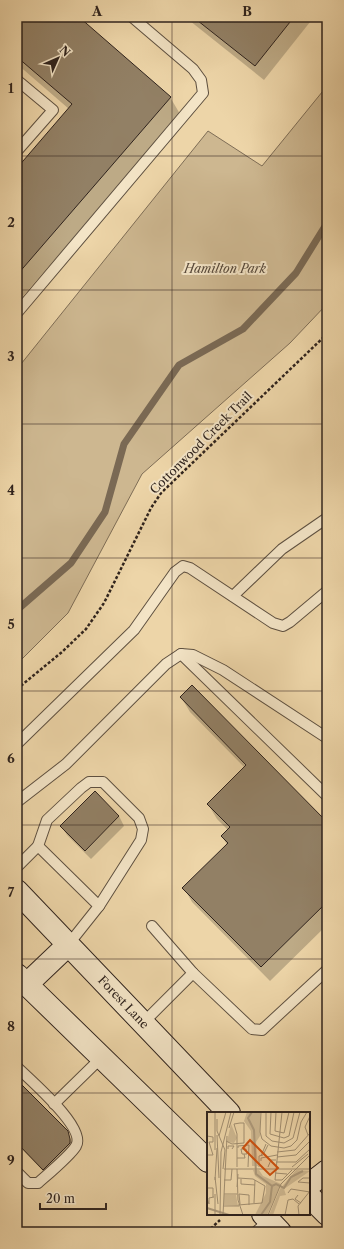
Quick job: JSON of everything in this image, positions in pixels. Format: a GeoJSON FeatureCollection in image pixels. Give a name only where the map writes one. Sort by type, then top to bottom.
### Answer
{"type":"FeatureCollection","features":[{"type":"Feature","properties":{"kind":"main road","name":"Forest Lane"},"geometry":{"type":"LineString","coordinates":[[17,891],[229,1112]]}},
{"type":"Feature","properties":{"kind":"main road"},"geometry":{"type":"LineString","coordinates":[[68,945],[20,985],[101,1058],[207,1160]]}},
{"type":"Feature","properties":{"kind":"main road"},"geometry":{"type":"LineString","coordinates":[[310,1184],[327,1171]]}},
{"type":"Feature","properties":{"kind":"main road"},"geometry":{"type":"LineString","coordinates":[[310,1197],[327,1214]]}},
{"type":"Feature","properties":{"kind":"lane"},"geometry":{"type":"LineString","coordinates":[[17,313],[203,93],[201,80],[193,69],[132,17]]}},
{"type":"Feature","properties":{"kind":"lane"},"geometry":{"type":"LineString","coordinates":[[17,80],[53,110],[17,151]]}},
{"type":"Feature","properties":{"kind":"lane"},"geometry":{"type":"LineString","coordinates":[[233,596],[282,549],[327,518]]}},
{"type":"Feature","properties":{"kind":"lane"},"geometry":{"type":"LineString","coordinates":[[17,744],[134,630],[175,572],[183,566],[190,568],[273,623],[282,626],[290,622],[327,591]]}},
{"type":"Feature","properties":{"kind":"lane"},"geometry":{"type":"LineString","coordinates":[[17,802],[35,786],[66,764],[166,664],[181,654],[193,655],[223,670],[327,738]]}},
{"type":"Feature","properties":{"kind":"lane"},"geometry":{"type":"LineString","coordinates":[[181,654],[327,796]]}},
{"type":"Feature","properties":{"kind":"lane"},"geometry":{"type":"LineString","coordinates":[[17,867],[38,846],[47,820],[89,782],[103,782],[139,818],[143,829],[141,840],[99,906],[68,945]]}},
{"type":"Feature","properties":{"kind":"lane"},"geometry":{"type":"LineString","coordinates":[[38,846],[99,906]]}},
{"type":"Feature","properties":{"kind":"lane"},"geometry":{"type":"LineString","coordinates":[[152,926],[193,972],[241,1020],[257,1031],[267,1026],[327,970]]}},
{"type":"Feature","properties":{"kind":"lane"},"geometry":{"type":"LineString","coordinates":[[143,1023],[193,972]]}},
{"type":"Feature","properties":{"kind":"lane"},"geometry":{"type":"LineString","coordinates":[[54,1104],[101,1058]]}},
{"type":"Feature","properties":{"kind":"lane"},"geometry":{"type":"LineString","coordinates":[[17,1067],[70,1121],[78,1135],[76,1145],[38,1183],[28,1184],[17,1172]]}},
{"type":"Feature","properties":{"kind":"path","name":"Cottonwood Creek Trail"},"geometry":{"type":"LineString","coordinates":[[17,689],[62,652],[86,629],[104,603],[151,508],[161,493],[327,334]]}},
{"type":"Feature","properties":{"kind":"path"},"geometry":{"type":"LineString","coordinates":[[207,1232],[220,1220]]}},
{"type":"Feature","properties":{"kind":"green space","name":"Hamilton Park"},"geometry":{"type":"Polygon","coordinates":[[[327,86],[327,304],[290,343],[142,474],[68,613],[17,664],[17,369],[208,131],[262,166],[327,86]]]}},
{"type":"Feature","properties":{"kind":"building"},"geometry":{"type":"Polygon","coordinates":[[[17,17],[79,17],[171,97],[17,275],[17,168],[72,104],[17,57],[17,17]]]}},
{"type":"Feature","properties":{"kind":"building"},"geometry":{"type":"Polygon","coordinates":[[[193,17],[294,17],[255,66],[193,17]]]}},
{"type":"Feature","properties":{"kind":"building"},"geometry":{"type":"Polygon","coordinates":[[[192,685],[327,822],[327,902],[261,967],[182,888],[228,843],[221,836],[230,827],[207,804],[246,765],[180,697],[192,685]]]}},
{"type":"Feature","properties":{"kind":"building"},"geometry":{"type":"Polygon","coordinates":[[[95,791],[119,816],[85,851],[60,826],[95,791]]]}},
{"type":"Feature","properties":{"kind":"building"},"geometry":{"type":"Polygon","coordinates":[[[17,1080],[68,1131],[70,1143],[43,1170],[17,1143],[17,1080]]]}},
{"type":"Feature","properties":{"kind":"waterway"},"geometry":{"type":"LineString","coordinates":[[17,610],[71,563],[105,512],[124,444],[179,365],[243,329],[296,273],[327,223]]}}]}
